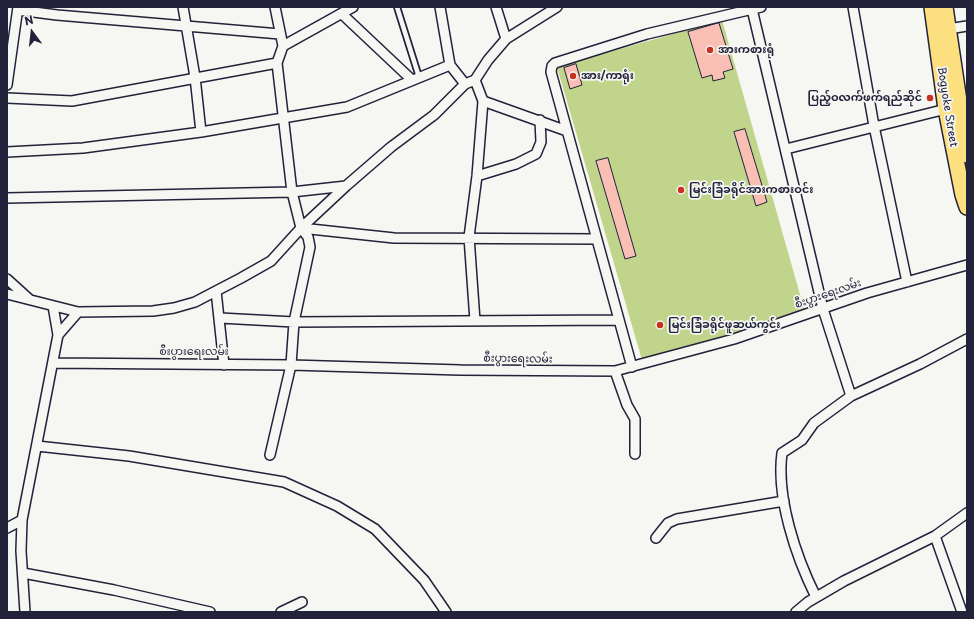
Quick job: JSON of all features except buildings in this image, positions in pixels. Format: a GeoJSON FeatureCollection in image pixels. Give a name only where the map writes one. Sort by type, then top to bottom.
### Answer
{"type":"FeatureCollection","features":[{"type":"Feature","properties":{"kind":"highway","name":"Bogyoke Street"},"geometry":{"type":"LineString","coordinates":[[932,7],[946,109],[963,195],[967,207]]}},
{"type":"Feature","properties":{"kind":"highway"},"geometry":{"type":"LineString","coordinates":[[945,7],[967,155]]}},
{"type":"Feature","properties":{"kind":"street"},"geometry":{"type":"LineString","coordinates":[[183,7],[184,25],[195,77],[201,132]]}},
{"type":"Feature","properties":{"kind":"street"},"geometry":{"type":"LineString","coordinates":[[270,455],[291,365],[294,322],[310,247],[308,237],[301,228],[292,192],[285,119],[277,63],[283,46],[276,7]]}},
{"type":"Feature","properties":{"kind":"street"},"geometry":{"type":"LineString","coordinates":[[283,46],[354,7]]}},
{"type":"Feature","properties":{"kind":"street"},"geometry":{"type":"LineString","coordinates":[[440,7],[450,65],[465,84]]}},
{"type":"Feature","properties":{"kind":"street"},"geometry":{"type":"LineString","coordinates":[[496,7],[506,39]]}},
{"type":"Feature","properties":{"kind":"street"},"geometry":{"type":"LineString","coordinates":[[7,294],[78,312],[153,311],[174,308],[195,302],[271,262],[301,228],[346,186],[391,147],[434,115],[465,84],[475,80],[488,60],[506,39],[557,7]]}},
{"type":"Feature","properties":{"kind":"street"},"geometry":{"type":"LineString","coordinates":[[853,7],[874,126],[907,282]]}},
{"type":"Feature","properties":{"kind":"street"},"geometry":{"type":"LineString","coordinates":[[632,367],[551,72],[552,66],[555,63],[647,34],[756,8],[786,149],[823,309],[851,396]]}},
{"type":"Feature","properties":{"kind":"street"},"geometry":{"type":"LineString","coordinates":[[7,85],[18,9],[57,15],[280,34]]}},
{"type":"Feature","properties":{"kind":"street"},"geometry":{"type":"LineString","coordinates":[[342,14],[416,79]]}},
{"type":"Feature","properties":{"kind":"street"},"geometry":{"type":"LineString","coordinates":[[948,29],[967,26]]}},
{"type":"Feature","properties":{"kind":"street"},"geometry":{"type":"LineString","coordinates":[[7,98],[72,101],[277,63]]}},
{"type":"Feature","properties":{"kind":"street"},"geometry":{"type":"LineString","coordinates":[[7,152],[83,148],[285,119],[347,107],[450,65]]}},
{"type":"Feature","properties":{"kind":"street"},"geometry":{"type":"LineString","coordinates":[[475,80],[484,101],[477,176],[469,237],[475,322]]}},
{"type":"Feature","properties":{"kind":"street"},"geometry":{"type":"LineString","coordinates":[[484,101],[567,130]]}},
{"type":"Feature","properties":{"kind":"street"},"geometry":{"type":"LineString","coordinates":[[786,149],[946,109]]}},
{"type":"Feature","properties":{"kind":"street"},"geometry":{"type":"LineString","coordinates":[[477,176],[516,164],[536,154],[541,142],[540,120]]}},
{"type":"Feature","properties":{"kind":"street"},"geometry":{"type":"LineString","coordinates":[[7,198],[292,192],[346,186]]}},
{"type":"Feature","properties":{"kind":"street"},"geometry":{"type":"LineString","coordinates":[[301,228],[394,238],[469,237],[597,239]]}},
{"type":"Feature","properties":{"kind":"street","name":"စီးပွားရေးလမ်း"},"geometry":{"type":"LineString","coordinates":[[53,363],[291,365],[460,370],[615,371],[734,338],[907,282],[967,265]]}},
{"type":"Feature","properties":{"kind":"street"},"geometry":{"type":"LineString","coordinates":[[7,279],[30,300]]}},
{"type":"Feature","properties":{"kind":"street"},"geometry":{"type":"LineString","coordinates":[[216,291],[224,365]]}},
{"type":"Feature","properties":{"kind":"street"},"geometry":{"type":"LineString","coordinates":[[25,612],[22,520],[58,335],[53,306]]}},
{"type":"Feature","properties":{"kind":"street"},"geometry":{"type":"LineString","coordinates":[[58,335],[78,312]]}},
{"type":"Feature","properties":{"kind":"street"},"geometry":{"type":"LineString","coordinates":[[220,318],[294,322],[618,320]]}},
{"type":"Feature","properties":{"kind":"street"},"geometry":{"type":"LineString","coordinates":[[816,597],[806,577],[796,548],[784,501],[781,464],[782,453],[802,440],[814,423],[851,396],[920,364],[967,339]]}},
{"type":"Feature","properties":{"kind":"street"},"geometry":{"type":"LineString","coordinates":[[615,371],[627,405],[635,419],[634,454]]}},
{"type":"Feature","properties":{"kind":"street"},"geometry":{"type":"LineString","coordinates":[[37,446],[129,456],[284,482],[337,506],[375,529],[424,580],[446,612]]}},
{"type":"Feature","properties":{"kind":"street"},"geometry":{"type":"LineString","coordinates":[[656,538],[668,523],[676,519],[784,501]]}},
{"type":"Feature","properties":{"kind":"street"},"geometry":{"type":"LineString","coordinates":[[796,612],[816,597],[844,581],[935,536],[967,513]]}},
{"type":"Feature","properties":{"kind":"street"},"geometry":{"type":"LineString","coordinates":[[7,528],[22,520]]}},
{"type":"Feature","properties":{"kind":"street"},"geometry":{"type":"LineString","coordinates":[[935,536],[962,612]]}},
{"type":"Feature","properties":{"kind":"street"},"geometry":{"type":"LineString","coordinates":[[23,573],[114,590],[210,612]]}},
{"type":"Feature","properties":{"kind":"street"},"geometry":{"type":"LineString","coordinates":[[281,612],[302,602]]}},
{"type":"Feature","properties":{"kind":"lane"},"geometry":{"type":"LineString","coordinates":[[397,7],[416,79]]}},
{"type":"Feature","properties":{"kind":"green space","name":"မြင်းခြံခရိုင်အားကစားဝင်း"},"geometry":{"type":"Polygon","coordinates":[[[722,20],[805,312],[642,360],[557,67],[722,20]]]}},
{"type":"Feature","properties":{"kind":"place","name":"အားကစားရုံ"},"geometry":{"type":"Point","coordinates":[710,50]}},
{"type":"Feature","properties":{"kind":"place","name":"အား/ကာရုံး"},"geometry":{"type":"Point","coordinates":[573,76]}},
{"type":"Feature","properties":{"kind":"place","name":"ပြည့်ဝလက်ဖက်ရည်ဆိုင်"},"geometry":{"type":"Point","coordinates":[930,98]}},
{"type":"Feature","properties":{"kind":"place","name":"မြင်းခြံခရိုင်အားကစားဝင်း"},"geometry":{"type":"Point","coordinates":[681,190]}},
{"type":"Feature","properties":{"kind":"place","name":"မြင်းခြံခရိုင်ဖူဆယ်ကွင်း"},"geometry":{"type":"Point","coordinates":[660,325]}}]}
